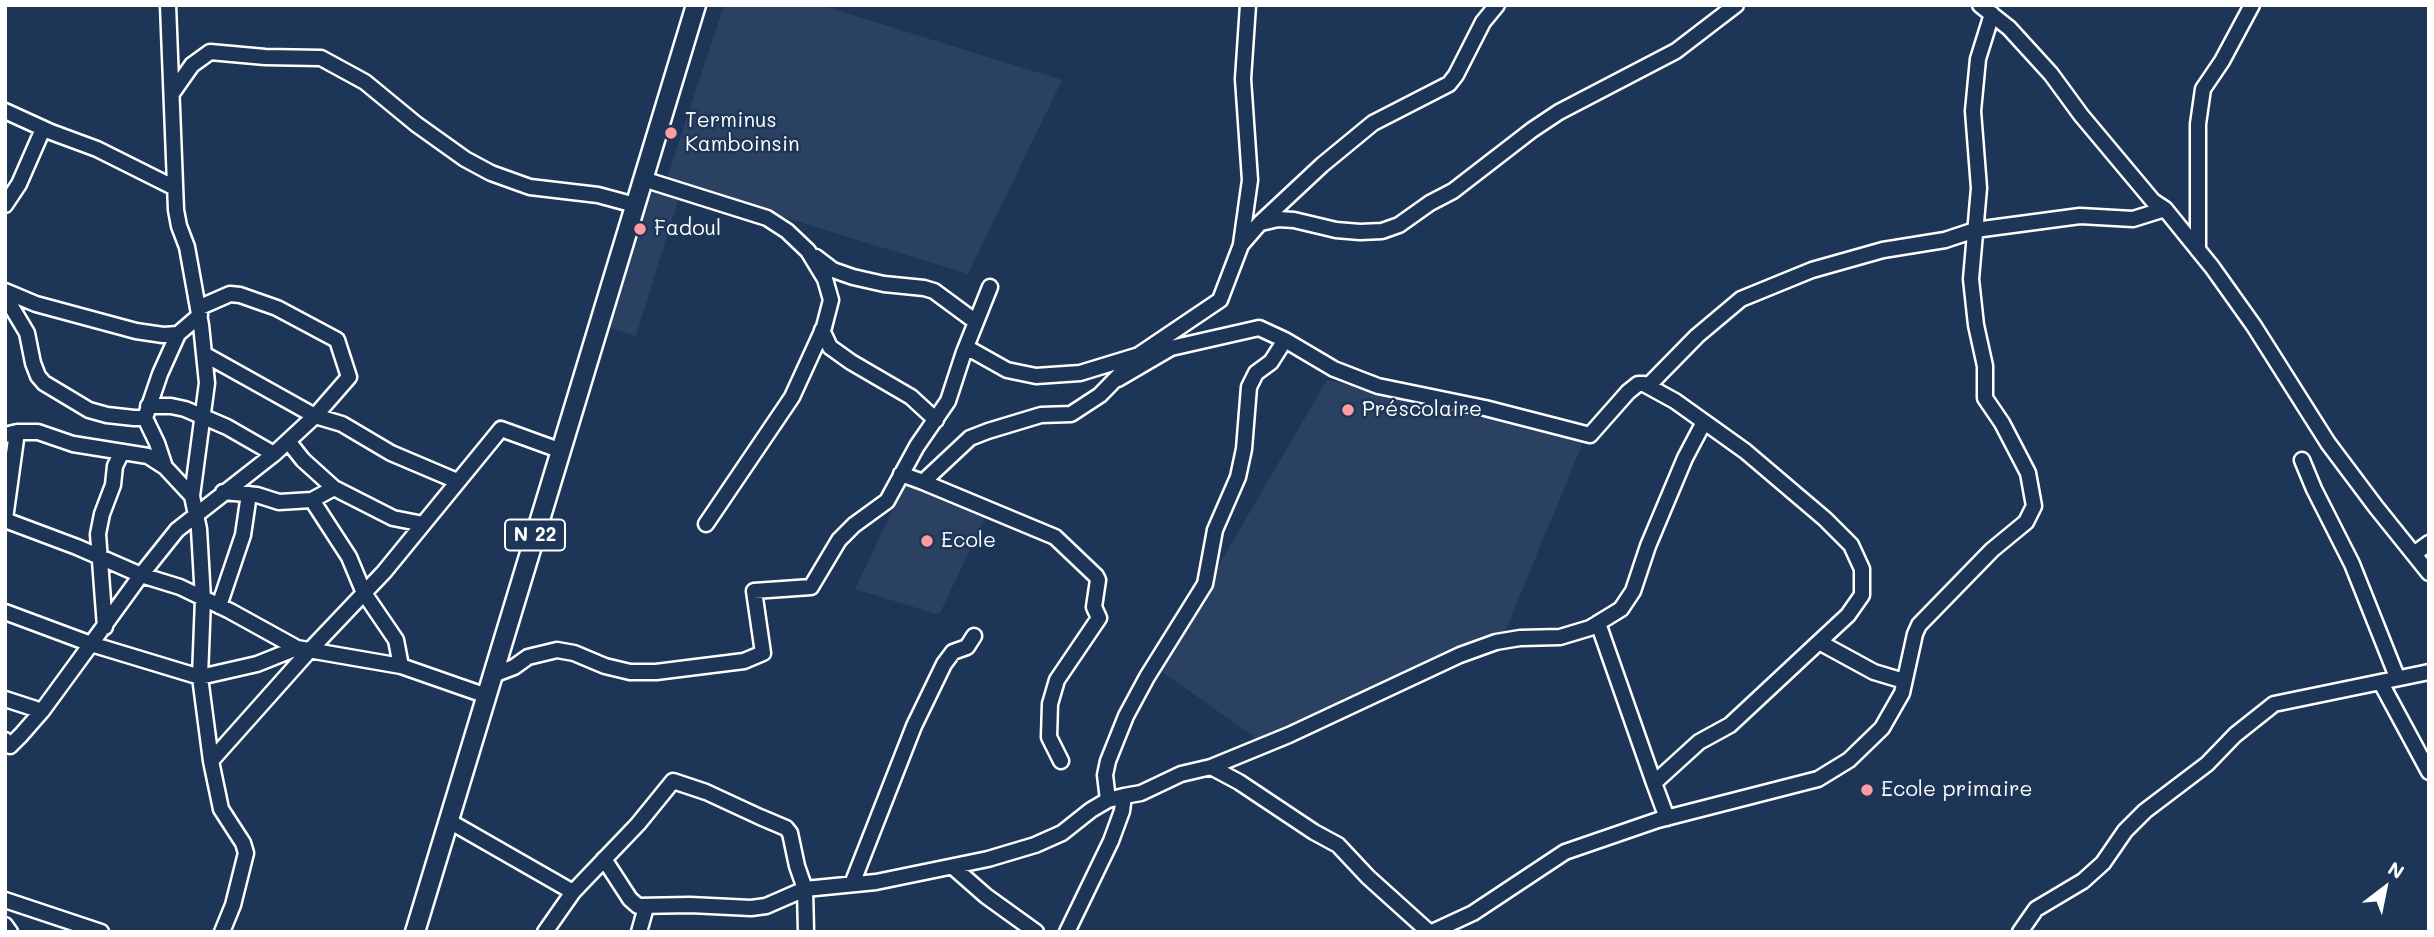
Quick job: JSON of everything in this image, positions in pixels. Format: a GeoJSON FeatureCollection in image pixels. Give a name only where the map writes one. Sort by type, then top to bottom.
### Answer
{"type":"FeatureCollection","features":[{"type":"Feature","properties":{"kind":"main road","name":"N 22"},"geometry":{"type":"LineString","coordinates":[[415,932],[695,5]]}},
{"type":"Feature","properties":{"kind":"street"},"geometry":{"type":"LineString","coordinates":[[168,5],[175,188],[179,226],[187,247],[199,312],[206,383],[204,418],[192,496],[197,515],[203,598],[200,677],[211,761],[221,809],[243,843],[246,853],[233,905],[222,932]]}},
{"type":"Feature","properties":{"kind":"street"},"geometry":{"type":"LineString","coordinates":[[923,482],[970,438],[1041,415],[1070,414],[1100,395],[1140,355],[1220,300],[1241,245],[1250,180],[1243,79],[1248,5]]}},
{"type":"Feature","properties":{"kind":"street"},"geometry":{"type":"LineString","coordinates":[[1241,245],[1260,223],[1322,165],[1373,123],[1449,84],[1483,22],[1497,5]]}},
{"type":"Feature","properties":{"kind":"street"},"geometry":{"type":"LineString","coordinates":[[1260,223],[1278,219],[1294,220],[1336,230],[1360,232],[1382,231],[1399,225],[1453,191],[1542,123],[1676,51],[1736,5]]}},
{"type":"Feature","properties":{"kind":"street"},"geometry":{"type":"LineString","coordinates":[[2198,250],[2198,124],[2203,89],[2222,61],[2252,5]]}},
{"type":"Feature","properties":{"kind":"street"},"geometry":{"type":"LineString","coordinates":[[1211,767],[1338,845],[1368,877],[1431,932],[1473,912],[1565,852],[1667,818],[1818,779],[1849,760],[1882,728],[1902,693],[1919,625],[1992,550],[2026,522],[2034,506],[2028,473],[2002,423],[1985,398],[1986,366],[1976,325],[1971,279],[1979,188],[1973,111],[1986,10],[2010,28],[2051,74],[2081,115],[2198,250],[2253,326],[2329,443],[2376,508],[2429,573]]}},
{"type":"Feature","properties":{"kind":"street"},"geometry":{"type":"LineString","coordinates":[[173,92],[192,65],[210,51],[265,57],[321,58],[365,82],[416,124],[465,159],[491,173],[530,187],[598,195],[635,205]]}},
{"type":"Feature","properties":{"kind":"street"},"geometry":{"type":"LineString","coordinates":[[5,111],[43,129],[97,149],[175,188]]}},
{"type":"Feature","properties":{"kind":"street"},"geometry":{"type":"LineString","coordinates":[[5,205],[19,184],[43,129]]}},
{"type":"Feature","properties":{"kind":"street"},"geometry":{"type":"LineString","coordinates":[[643,179],[768,218],[834,270],[884,284],[934,291],[976,322]]}},
{"type":"Feature","properties":{"kind":"street"},"geometry":{"type":"LineString","coordinates":[[1648,386],[1697,336],[1741,299],[1812,270],[1883,250],[1945,240],[1975,230],[2080,216],[2133,219],[2165,209]]}},
{"type":"Feature","properties":{"kind":"street"},"geometry":{"type":"LineString","coordinates":[[706,524],[792,397],[822,330],[831,300],[825,279],[808,251]]}},
{"type":"Feature","properties":{"kind":"street"},"geometry":{"type":"LineString","coordinates":[[494,675],[514,667],[528,657],[557,650],[574,653],[605,666],[631,671],[717,665],[744,661],[763,653],[754,591],[811,587],[839,540],[854,525],[887,501],[954,386],[990,287]]}},
{"type":"Feature","properties":{"kind":"street"},"geometry":{"type":"LineString","coordinates":[[5,294],[136,331],[178,334]]}},
{"type":"Feature","properties":{"kind":"street"},"geometry":{"type":"LineString","coordinates":[[5,294],[27,333],[38,376],[44,383],[89,410],[107,415],[147,412],[171,406],[227,427],[274,454]]}},
{"type":"Feature","properties":{"kind":"street"},"geometry":{"type":"LineString","coordinates":[[7,747],[42,711],[177,530],[274,454],[315,416],[349,377],[337,341],[294,316],[240,295],[230,294],[199,312],[178,334],[147,412],[165,467]]}},
{"type":"Feature","properties":{"kind":"street"},"geometry":{"type":"LineString","coordinates":[[1118,379],[1171,348],[1259,328],[1334,369],[1378,386],[1485,408],[1590,435],[1628,392],[1638,384],[1648,386],[1745,451],[1825,519],[1851,545],[1862,569],[1862,595],[1848,615],[1730,725],[1699,742],[1654,783]]}},
{"type":"Feature","properties":{"kind":"street"},"geometry":{"type":"LineString","coordinates":[[822,330],[830,347],[911,397],[936,420]]}},
{"type":"Feature","properties":{"kind":"street"},"geometry":{"type":"LineString","coordinates":[[1108,800],[1105,775],[1108,761],[1126,716],[1205,584],[1215,530],[1238,477],[1246,438],[1249,387],[1256,373],[1271,362],[1285,340]]}},
{"type":"Feature","properties":{"kind":"street"},"geometry":{"type":"LineString","coordinates":[[966,347],[1007,370],[1036,376],[1080,373],[1140,355]]}},
{"type":"Feature","properties":{"kind":"street"},"geometry":{"type":"LineString","coordinates":[[204,354],[315,416],[342,424],[391,453],[457,481]]}},
{"type":"Feature","properties":{"kind":"street"},"geometry":{"type":"LineString","coordinates":[[604,859],[630,899],[638,906],[751,908],[765,906],[805,888],[876,882],[988,859],[1051,839],[1108,800],[1141,793],[1181,774],[1211,767],[1289,735],[1460,655],[1508,640],[1560,638],[1598,623],[1621,609],[1633,592],[1648,546],[1685,458],[1704,422]]}},
{"type":"Feature","properties":{"kind":"street"},"geometry":{"type":"LineString","coordinates":[[211,761],[303,650],[364,593],[501,429],[559,450]]}},
{"type":"Feature","properties":{"kind":"street"},"geometry":{"type":"LineString","coordinates":[[192,496],[165,467],[148,456],[73,444],[38,432],[11,433],[5,519],[141,575],[180,587],[303,650],[401,666],[487,696]]}},
{"type":"Feature","properties":{"kind":"street"},"geometry":{"type":"LineString","coordinates":[[288,441],[303,460],[334,488],[393,518],[423,524]]}},
{"type":"Feature","properties":{"kind":"street"},"geometry":{"type":"LineString","coordinates":[[105,627],[99,524],[112,492],[115,466],[121,452]]}},
{"type":"Feature","properties":{"kind":"street"},"geometry":{"type":"LineString","coordinates":[[2302,460],[2352,564],[2397,677]]}},
{"type":"Feature","properties":{"kind":"street"},"geometry":{"type":"LineString","coordinates":[[901,474],[1055,537],[1096,576],[1098,580],[1094,607],[1100,618],[1057,680],[1050,704],[1049,737],[1061,761]]}},
{"type":"Feature","properties":{"kind":"street"},"geometry":{"type":"LineString","coordinates":[[223,492],[248,494],[279,502],[312,500],[334,488]]}},
{"type":"Feature","properties":{"kind":"street"},"geometry":{"type":"LineString","coordinates":[[219,606],[243,535],[248,494]]}},
{"type":"Feature","properties":{"kind":"street"},"geometry":{"type":"LineString","coordinates":[[312,500],[349,557],[364,593],[396,640],[401,666]]}},
{"type":"Feature","properties":{"kind":"street"},"geometry":{"type":"LineString","coordinates":[[2414,554],[2429,543]]}},
{"type":"Feature","properties":{"kind":"street"},"geometry":{"type":"LineString","coordinates":[[5,612],[91,644],[200,677],[303,650]]}},
{"type":"Feature","properties":{"kind":"street"},"geometry":{"type":"LineString","coordinates":[[1598,623],[1667,818]]}},
{"type":"Feature","properties":{"kind":"street"},"geometry":{"type":"LineString","coordinates":[[852,884],[914,726],[944,664],[953,652],[967,648],[974,636]]}},
{"type":"Feature","properties":{"kind":"street"},"geometry":{"type":"LineString","coordinates":[[1819,642],[1874,673],[1904,681]]}},
{"type":"Feature","properties":{"kind":"street"},"geometry":{"type":"LineString","coordinates":[[2020,932],[2036,909],[2083,881],[2103,863],[2125,831],[2145,811],[2207,764],[2235,735],[2274,704],[2381,683],[2397,677],[2428,676]]}},
{"type":"Feature","properties":{"kind":"street"},"geometry":{"type":"LineString","coordinates":[[2381,683],[2429,772]]}},
{"type":"Feature","properties":{"kind":"street"},"geometry":{"type":"LineString","coordinates":[[5,699],[42,711]]}},
{"type":"Feature","properties":{"kind":"street"},"geometry":{"type":"LineString","coordinates":[[545,932],[573,892],[638,824],[673,781],[706,792],[786,828],[790,833],[805,888],[806,932]]}},
{"type":"Feature","properties":{"kind":"street"},"geometry":{"type":"LineString","coordinates":[[1067,932],[1111,841],[1122,811],[1124,796]]}},
{"type":"Feature","properties":{"kind":"street"},"geometry":{"type":"LineString","coordinates":[[449,821],[573,892]]}},
{"type":"Feature","properties":{"kind":"street"},"geometry":{"type":"LineString","coordinates":[[953,867],[986,896],[1036,932]]}},
{"type":"Feature","properties":{"kind":"street"},"geometry":{"type":"LineString","coordinates":[[5,900],[101,932]]}},
{"type":"Feature","properties":{"kind":"street"},"geometry":{"type":"LineString","coordinates":[[639,932],[646,907]]}},
{"type":"Feature","properties":{"kind":"street"},"geometry":{"type":"LineString","coordinates":[[5,925],[10,932]]}},
{"type":"Feature","properties":{"kind":"shaded area"},"geometry":{"type":"Polygon","coordinates":[[[724,5],[820,5],[1062,80],[968,274],[666,181],[724,5]]]}},
{"type":"Feature","properties":{"kind":"shaded area"},"geometry":{"type":"Polygon","coordinates":[[[643,179],[681,191],[636,336],[598,324],[643,179]]]}},
{"type":"Feature","properties":{"kind":"shaded area"},"geometry":{"type":"Polygon","coordinates":[[[1327,380],[1586,435],[1505,632],[1260,741],[1158,669],[1327,380]]]}},
{"type":"Feature","properties":{"kind":"shaded area"},"geometry":{"type":"Polygon","coordinates":[[[907,480],[988,512],[939,615],[855,589],[907,480]]]}},
{"type":"Feature","properties":{"kind":"place","name":"Terminus Kamboinsin"},"geometry":{"type":"Point","coordinates":[671,133]}},
{"type":"Feature","properties":{"kind":"place","name":"Fadoul"},"geometry":{"type":"Point","coordinates":[640,229]}},
{"type":"Feature","properties":{"kind":"place","name":"Préscolaire"},"geometry":{"type":"Point","coordinates":[1348,410]}},
{"type":"Feature","properties":{"kind":"place","name":"Ecole"},"geometry":{"type":"Point","coordinates":[927,541]}},
{"type":"Feature","properties":{"kind":"place","name":"Ecole primaire"},"geometry":{"type":"Point","coordinates":[1867,790]}}]}
